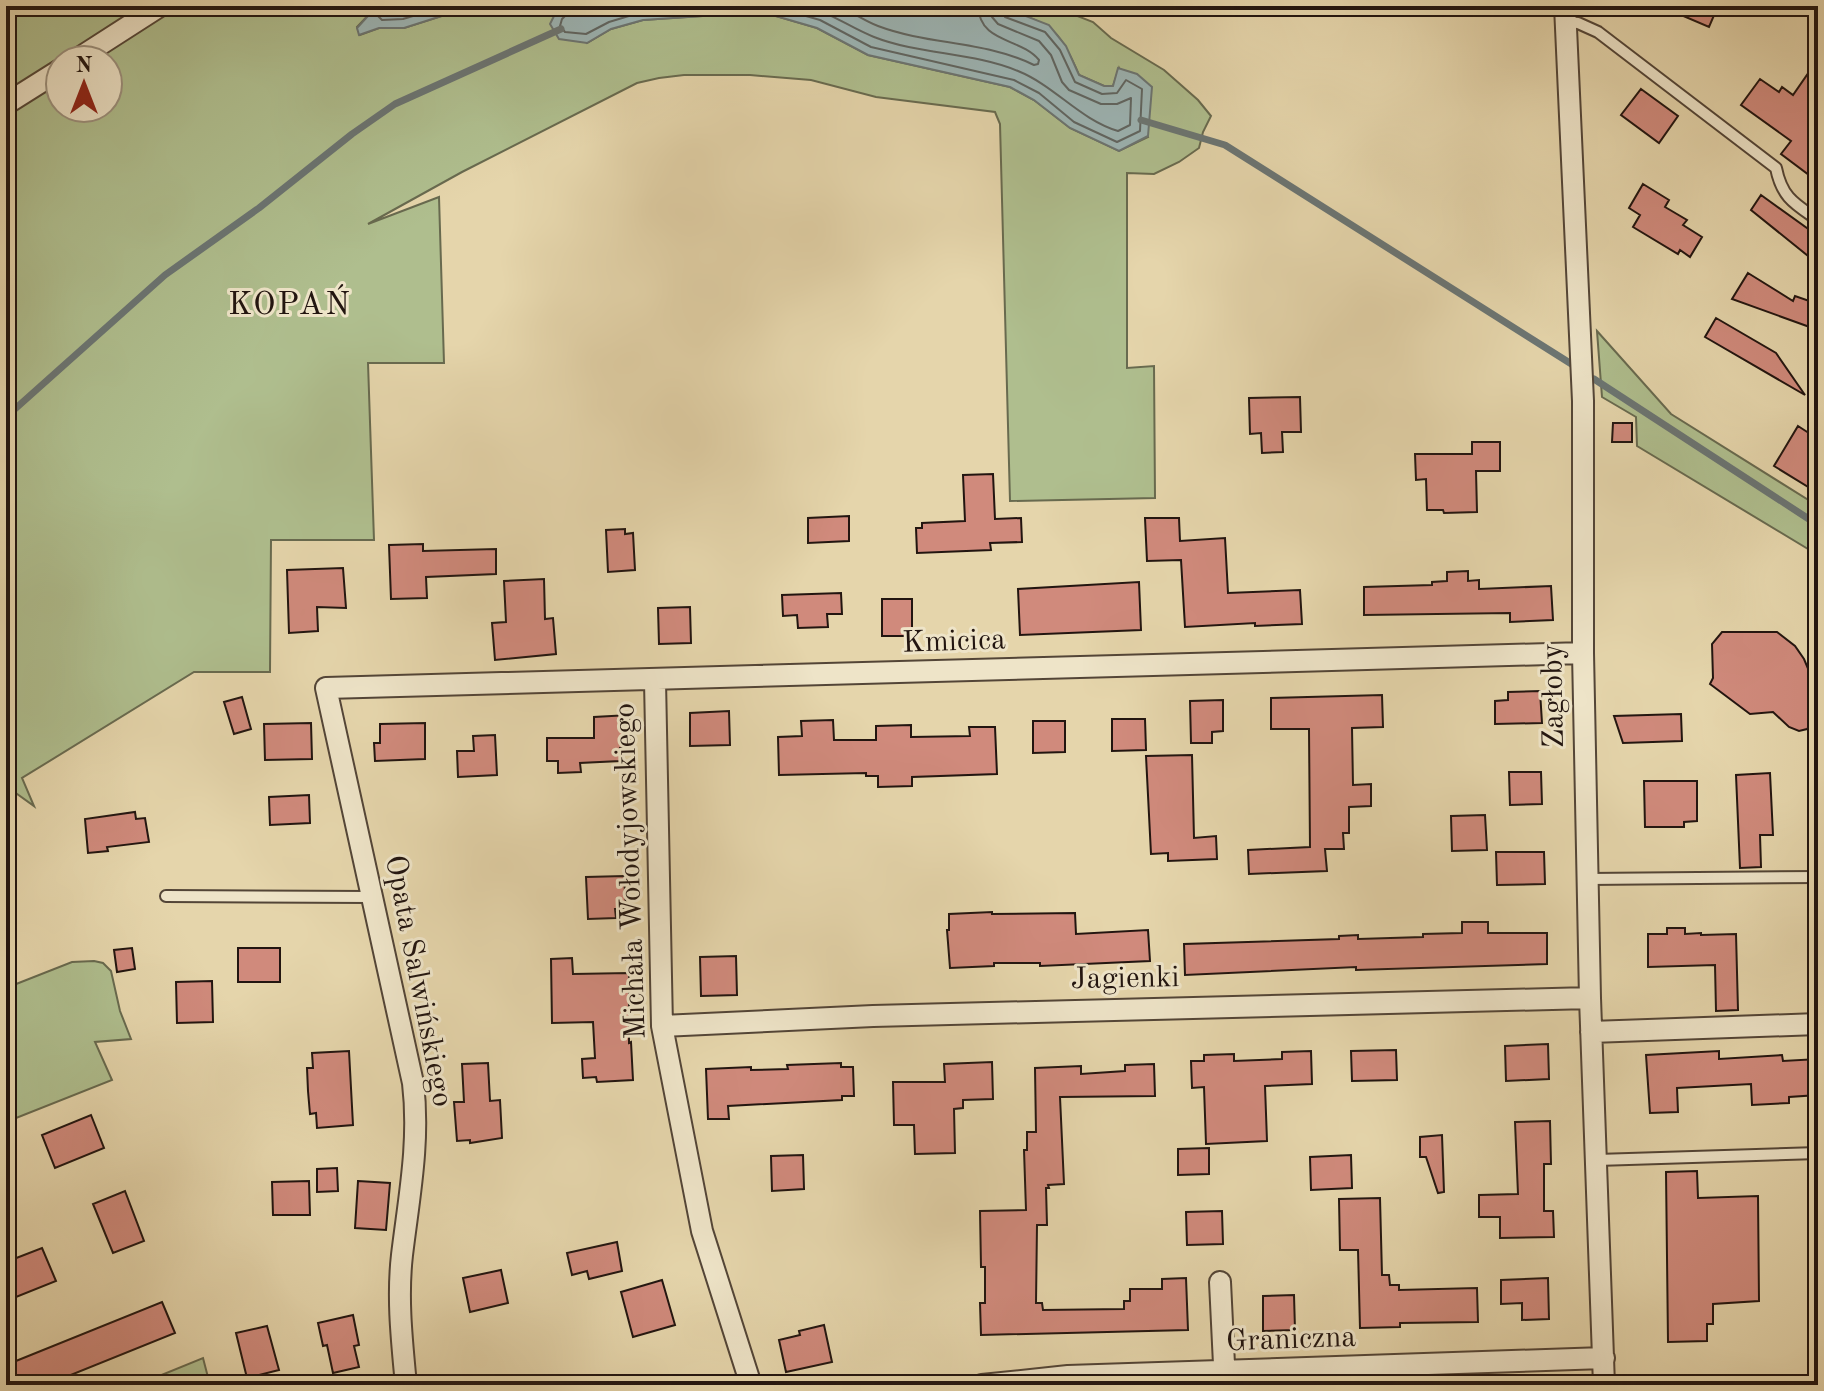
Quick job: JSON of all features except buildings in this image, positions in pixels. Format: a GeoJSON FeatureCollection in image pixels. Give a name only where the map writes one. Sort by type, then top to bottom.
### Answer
{"type":"FeatureCollection","features":[{"type":"Feature","properties":{"kind":"street"},"geometry":{"type":"LineString","coordinates":[[101,44],[160,6]]}},
{"type":"Feature","properties":{"kind":"street","name":"Zagłoby"},"geometry":{"type":"LineString","coordinates":[[1565,14],[1583,401],[1583,653],[1590,998],[1604,1385]]}},
{"type":"Feature","properties":{"kind":"street"},"geometry":{"type":"LineString","coordinates":[[6,104],[44,80]]}},
{"type":"Feature","properties":{"kind":"street","name":"Kmicica"},"geometry":{"type":"LineString","coordinates":[[326,688],[1583,653]]}},
{"type":"Feature","properties":{"kind":"street","name":"Michała Wołodyjowskiego"},"geometry":{"type":"LineString","coordinates":[[655,681],[662,1026],[702,1231],[751,1385]]}},
{"type":"Feature","properties":{"kind":"street","name":"Opata Salwińskiego"},"geometry":{"type":"LineString","coordinates":[[326,688],[413,1083],[417,1118],[416,1155],[402,1257],[400,1303],[406,1385]]}},
{"type":"Feature","properties":{"kind":"street","name":"Jagienki"},"geometry":{"type":"LineString","coordinates":[[662,1026],[873,1016],[1590,998]]}},
{"type":"Feature","properties":{"kind":"street"},"geometry":{"type":"LineString","coordinates":[[1591,1032],[1818,1024]]}},
{"type":"Feature","properties":{"kind":"street"},"geometry":{"type":"LineString","coordinates":[[1220,1282],[1225,1379]]}},
{"type":"Feature","properties":{"kind":"street","name":"Graniczna"},"geometry":{"type":"LineString","coordinates":[[982,1385],[1068,1376],[1225,1379],[1604,1358]]}},
{"type":"Feature","properties":{"kind":"lane"},"geometry":{"type":"LineString","coordinates":[[1565,14],[1598,32],[1776,168],[1780,186],[1788,198],[1818,220]]}},
{"type":"Feature","properties":{"kind":"lane"},"geometry":{"type":"LineString","coordinates":[[1588,879],[1818,877]]}},
{"type":"Feature","properties":{"kind":"lane"},"geometry":{"type":"LineString","coordinates":[[166,896],[372,897]]}},
{"type":"Feature","properties":{"kind":"lane"},"geometry":{"type":"LineString","coordinates":[[1597,1160],[1818,1153]]}},
{"type":"Feature","properties":{"kind":"green space"},"geometry":{"type":"Polygon","coordinates":[[[6,6],[377,6],[357,27],[360,35],[379,28],[404,28],[473,6],[570,6],[556,12],[587,43],[611,29],[643,20],[762,12],[817,28],[868,55],[1010,87],[1034,100],[1070,128],[1119,151],[1148,137],[1119,68],[1113,86],[1104,86],[1079,75],[1064,45],[1050,28],[1000,6],[1052,6],[1093,22],[1111,38],[1164,70],[1211,116],[1199,148],[1179,162],[1154,174],[1127,173],[1127,368],[1154,366],[1155,498],[1010,501],[1000,124],[995,112],[876,97],[811,80],[750,75],[659,78],[637,83],[462,172],[368,224],[439,197],[444,363],[368,363],[374,540],[271,540],[270,672],[194,672],[22,778],[34,806],[6,786],[6,6]]]}},
{"type":"Feature","properties":{"kind":"green space"},"geometry":{"type":"Polygon","coordinates":[[[1597,331],[1671,414],[1818,506],[1818,555],[1637,446],[1636,417],[1602,397],[1597,331]]]}},
{"type":"Feature","properties":{"kind":"green space"},"geometry":{"type":"Polygon","coordinates":[[[72,962],[103,963],[111,971],[120,1011],[131,1039],[95,1042],[112,1080],[6,1122],[6,988],[72,962]]]}},
{"type":"Feature","properties":{"kind":"green space"},"geometry":{"type":"Polygon","coordinates":[[[203,1358],[210,1385],[137,1385],[203,1358]]]}},
{"type":"Feature","properties":{"kind":"water"},"geometry":{"type":"Polygon","coordinates":[[[377,6],[473,6],[404,28],[379,28],[359,35],[357,28],[377,6]]]}},
{"type":"Feature","properties":{"kind":"water"},"geometry":{"type":"Polygon","coordinates":[[[570,6],[1000,6],[1049,25],[1066,46],[1079,75],[1104,86],[1113,86],[1118,68],[1137,74],[1152,87],[1148,136],[1119,151],[1070,128],[1034,100],[1010,87],[868,55],[817,28],[762,12],[643,20],[611,29],[587,43],[559,39],[550,24],[556,12],[570,6]]]}},
{"type":"Feature","properties":{"kind":"waterway"},"geometry":{"type":"LineString","coordinates":[[6,417],[165,275],[259,208],[352,134],[395,104],[561,29]]}},
{"type":"Feature","properties":{"kind":"waterway"},"geometry":{"type":"LineString","coordinates":[[1141,120],[1225,145],[1573,365]]}},
{"type":"Feature","properties":{"kind":"waterway"},"geometry":{"type":"LineString","coordinates":[[1594,379],[1818,525]]}},
{"type":"Feature","properties":{"kind":"district","name":"KOPAŃ"},"geometry":{"type":"Point","coordinates":[290,306]}}]}
